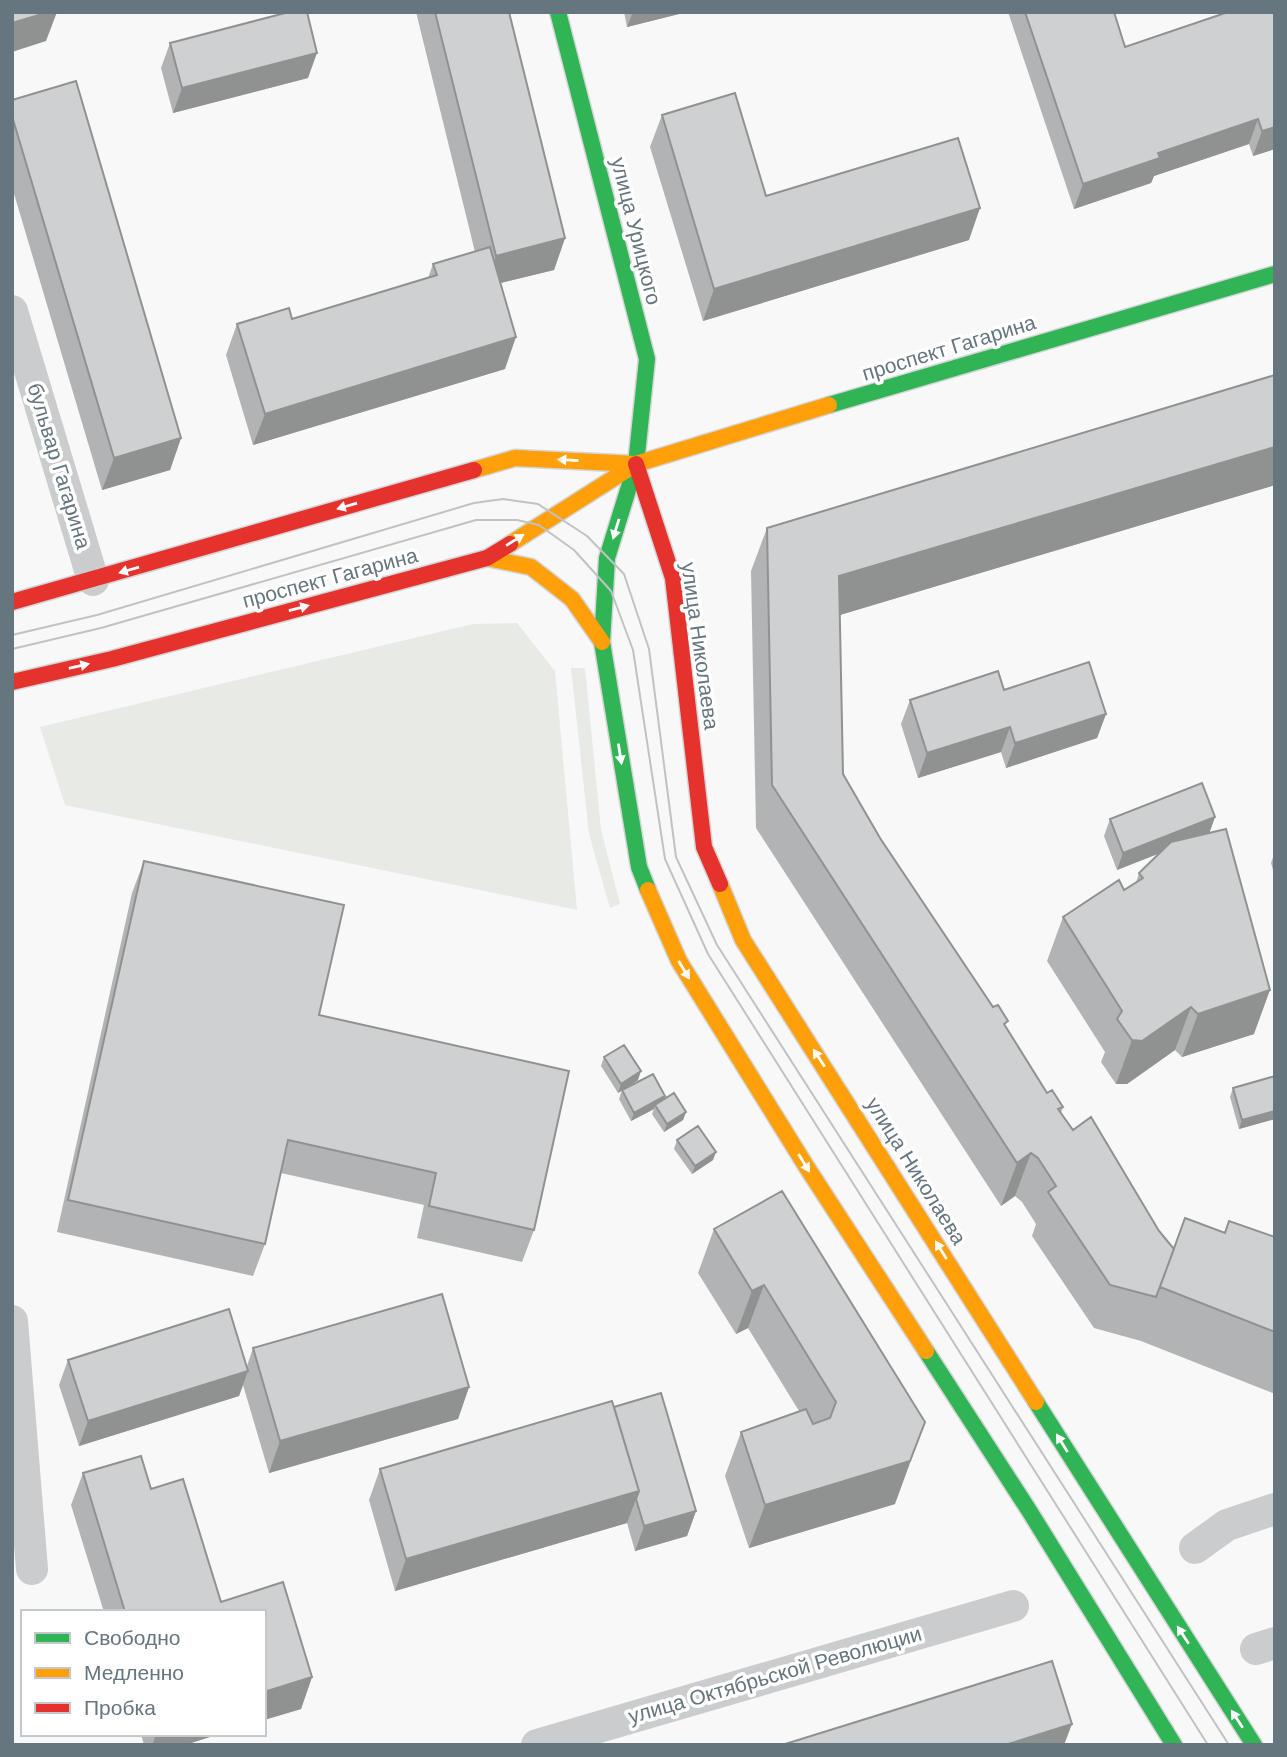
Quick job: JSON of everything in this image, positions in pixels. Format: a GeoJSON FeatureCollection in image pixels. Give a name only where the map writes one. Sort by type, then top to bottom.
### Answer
{"type":"FeatureCollection","features":[{"type":"Feature","properties":{"kind":"main road","name":"улица Урицкого"},"geometry":{"type":"LineString","coordinates":[[558,12],[647,359],[636,464]]}},
{"type":"Feature","properties":{"kind":"main road","name":"проспект Гагарина"},"geometry":{"type":"LineString","coordinates":[[12,682],[112,659],[486,558],[636,464],[1045,340],[1275,274]]}},
{"type":"Feature","properties":{"kind":"main road","name":"проспект Гагарина"},"geometry":{"type":"LineString","coordinates":[[12,602],[515,458],[636,464]]}},
{"type":"Feature","properties":{"kind":"main road"},"geometry":{"type":"LineString","coordinates":[[636,464],[607,558],[602,642],[639,867],[653,905],[679,961],[806,1166],[1030,1512],[1174,1745]]}},
{"type":"Feature","properties":{"kind":"main road","name":"улица Николаева"},"geometry":{"type":"LineString","coordinates":[[636,464],[673,578],[704,847],[743,940],[1254,1745]]}},
{"type":"Feature","properties":{"kind":"main road"},"geometry":{"type":"LineString","coordinates":[[486,558],[531,567],[572,599],[602,642]]}},
{"type":"Feature","properties":{"kind":"street","name":"бульвар Гагарина"},"geometry":{"type":"LineString","coordinates":[[12,311],[93,580]]}},
{"type":"Feature","properties":{"kind":"street"},"geometry":{"type":"LineString","coordinates":[[12,1321],[32,1569]]}},
{"type":"Feature","properties":{"kind":"street"},"geometry":{"type":"LineString","coordinates":[[1195,1548],[1227,1525],[1275,1509]]}},
{"type":"Feature","properties":{"kind":"street","name":"улица Октябрьской Революции"},"geometry":{"type":"LineString","coordinates":[[537,1745],[1013,1606]]}},
{"type":"Feature","properties":{"kind":"shaded area"},"geometry":{"type":"Polygon","coordinates":[[[517,623],[555,671],[577,910],[65,805],[40,727],[473,624],[517,623]]]}},
{"type":"Feature","properties":{"kind":"shaded area"},"geometry":{"type":"Polygon","coordinates":[[[571,668],[585,668],[601,830],[620,904],[610,908],[589,834],[571,668]]]}},
{"type":"Feature","properties":{"kind":"building"},"geometry":{"type":"Polygon","coordinates":[[[12,12],[49,12],[12,23],[12,12]]]}},
{"type":"Feature","properties":{"kind":"building"},"geometry":{"type":"Polygon","coordinates":[[[289,12],[307,12],[317,53],[182,88],[170,43],[289,12]]]}},
{"type":"Feature","properties":{"kind":"building"},"geometry":{"type":"Polygon","coordinates":[[[435,12],[509,12],[565,238],[496,256],[435,12]]]}},
{"type":"Feature","properties":{"kind":"building"},"geometry":{"type":"Polygon","coordinates":[[[1025,12],[1114,12],[1125,47],[1228,12],[1275,12],[1275,127],[1262,131],[1258,119],[1158,153],[1160,158],[1083,184],[1025,12]]]}},
{"type":"Feature","properties":{"kind":"building"},"geometry":{"type":"Polygon","coordinates":[[[76,81],[181,438],[114,458],[12,116],[12,100],[76,81]]]}},
{"type":"Feature","properties":{"kind":"building"},"geometry":{"type":"Polygon","coordinates":[[[735,93],[766,196],[958,138],[980,208],[714,289],[662,115],[735,93]]]}},
{"type":"Feature","properties":{"kind":"building"},"geometry":{"type":"Polygon","coordinates":[[[490,247],[516,337],[265,414],[237,324],[289,308],[292,319],[437,275],[433,264],[490,247]]]}},
{"type":"Feature","properties":{"kind":"building"},"geometry":{"type":"Polygon","coordinates":[[[1275,375],[1275,447],[839,576],[843,774],[880,838],[993,1007],[998,1005],[1008,1021],[1004,1024],[1047,1093],[1052,1090],[1063,1107],[1058,1109],[1073,1130],[1091,1117],[1159,1231],[1174,1249],[1156,1297],[1110,1285],[1048,1192],[1056,1186],[1038,1158],[1031,1153],[1017,1163],[772,785],[767,528],[1275,375]]]}},
{"type":"Feature","properties":{"kind":"building"},"geometry":{"type":"Polygon","coordinates":[[[1089,662],[1106,714],[1015,743],[1010,727],[927,753],[910,700],[998,671],[1004,690],[1089,662]]]}},
{"type":"Feature","properties":{"kind":"building"},"geometry":{"type":"Polygon","coordinates":[[[1202,783],[1215,817],[1123,853],[1110,819],[1202,783]]]}},
{"type":"Feature","properties":{"kind":"building"},"geometry":{"type":"Polygon","coordinates":[[[1226,829],[1270,990],[1198,1014],[1191,1007],[1142,1041],[1132,1040],[1117,1019],[1122,1011],[1063,917],[1119,880],[1124,890],[1143,878],[1139,873],[1171,842],[1226,829]]]}},
{"type":"Feature","properties":{"kind":"building"},"geometry":{"type":"Polygon","coordinates":[[[144,861],[344,905],[319,1015],[569,1071],[534,1230],[429,1206],[436,1173],[288,1140],[265,1244],[68,1200],[144,861]]]}},
{"type":"Feature","properties":{"kind":"building"},"geometry":{"type":"Polygon","coordinates":[[[624,1045],[641,1071],[621,1084],[604,1057],[624,1045]]]}},
{"type":"Feature","properties":{"kind":"building"},"geometry":{"type":"Polygon","coordinates":[[[653,1074],[665,1096],[634,1113],[622,1090],[653,1074]]]}},
{"type":"Feature","properties":{"kind":"building"},"geometry":{"type":"Polygon","coordinates":[[[1275,1076],[1275,1111],[1242,1120],[1233,1088],[1275,1076]]]}},
{"type":"Feature","properties":{"kind":"building"},"geometry":{"type":"Polygon","coordinates":[[[674,1093],[686,1112],[667,1124],[655,1105],[674,1093]]]}},
{"type":"Feature","properties":{"kind":"building"},"geometry":{"type":"Polygon","coordinates":[[[698,1126],[716,1152],[695,1166],[677,1140],[698,1126]]]}},
{"type":"Feature","properties":{"kind":"building"},"geometry":{"type":"Polygon","coordinates":[[[782,1191],[925,1422],[910,1461],[765,1505],[741,1432],[806,1409],[813,1424],[830,1418],[836,1402],[764,1285],[752,1291],[714,1229],[782,1191]]]}},
{"type":"Feature","properties":{"kind":"building"},"geometry":{"type":"Polygon","coordinates":[[[1185,1218],[1225,1233],[1229,1221],[1275,1237],[1275,1332],[1160,1287],[1185,1218]]]}},
{"type":"Feature","properties":{"kind":"building"},"geometry":{"type":"Polygon","coordinates":[[[442,1294],[469,1387],[280,1441],[253,1348],[442,1294]]]}},
{"type":"Feature","properties":{"kind":"building"},"geometry":{"type":"Polygon","coordinates":[[[229,1309],[248,1371],[88,1421],[68,1360],[229,1309]]]}},
{"type":"Feature","properties":{"kind":"building"},"geometry":{"type":"Polygon","coordinates":[[[661,1393],[696,1511],[644,1526],[636,1499],[639,1491],[614,1407],[661,1393]]]}},
{"type":"Feature","properties":{"kind":"building"},"geometry":{"type":"Polygon","coordinates":[[[612,1401],[639,1491],[406,1559],[380,1469],[612,1401]]]}},
{"type":"Feature","properties":{"kind":"building"},"geometry":{"type":"Polygon","coordinates":[[[141,1456],[151,1489],[183,1479],[221,1602],[283,1582],[312,1677],[266,1691],[266,1610],[124,1610],[83,1473],[141,1456]]]}},
{"type":"Feature","properties":{"kind":"building"},"geometry":{"type":"Polygon","coordinates":[[[1052,1661],[1072,1724],[1005,1745],[782,1745],[1052,1661]]]}},
{"type":"Feature","properties":{"kind":"tram line"},"geometry":{"type":"LineString","coordinates":[[12,635],[97,615],[474,503],[503,499],[538,504],[587,536],[624,574],[649,649],[676,857],[717,945],[1229,1745]]}},
{"type":"Feature","properties":{"kind":"tram line"},"geometry":{"type":"LineString","coordinates":[[12,649],[101,628],[476,520],[517,520],[539,525],[574,550],[611,591],[633,650],[665,859],[708,954],[1208,1745]]}},
{"type":"Feature","properties":{"kind":"traffic: fast"},"geometry":{"type":"LineString","coordinates":[[558,12],[647,359],[636,464]]}},
{"type":"Feature","properties":{"kind":"traffic: fast"},"geometry":{"type":"LineString","coordinates":[[829,405],[1275,274]]}},
{"type":"Feature","properties":{"kind":"traffic: fast"},"geometry":{"type":"LineString","coordinates":[[636,464],[607,558],[602,642],[639,867],[648,890]]}},
{"type":"Feature","properties":{"kind":"traffic: fast"},"geometry":{"type":"LineString","coordinates":[[926,1351],[1030,1512],[1174,1745]]}},
{"type":"Feature","properties":{"kind":"traffic: fast"},"geometry":{"type":"LineString","coordinates":[[1036,1402],[1254,1745]]}},
{"type":"Feature","properties":{"kind":"traffic: slow"},"geometry":{"type":"LineString","coordinates":[[510,544],[636,464],[829,405]]}},
{"type":"Feature","properties":{"kind":"traffic: slow"},"geometry":{"type":"LineString","coordinates":[[474,470],[515,458],[636,464]]}},
{"type":"Feature","properties":{"kind":"traffic: slow"},"geometry":{"type":"LineString","coordinates":[[487,558],[531,567],[572,599],[602,642]]}},
{"type":"Feature","properties":{"kind":"traffic: slow"},"geometry":{"type":"LineString","coordinates":[[720,884],[743,940],[1036,1402]]}},
{"type":"Feature","properties":{"kind":"traffic: slow"},"geometry":{"type":"LineString","coordinates":[[648,890],[679,961],[806,1166],[926,1351]]}},
{"type":"Feature","properties":{"kind":"traffic: jam"},"geometry":{"type":"LineString","coordinates":[[636,464],[673,578],[704,847],[720,884]]}},
{"type":"Feature","properties":{"kind":"traffic: jam"},"geometry":{"type":"LineString","coordinates":[[12,602],[474,470]]}},
{"type":"Feature","properties":{"kind":"traffic: jam"},"geometry":{"type":"LineString","coordinates":[[12,682],[112,659],[487,558],[510,544]]}}]}
